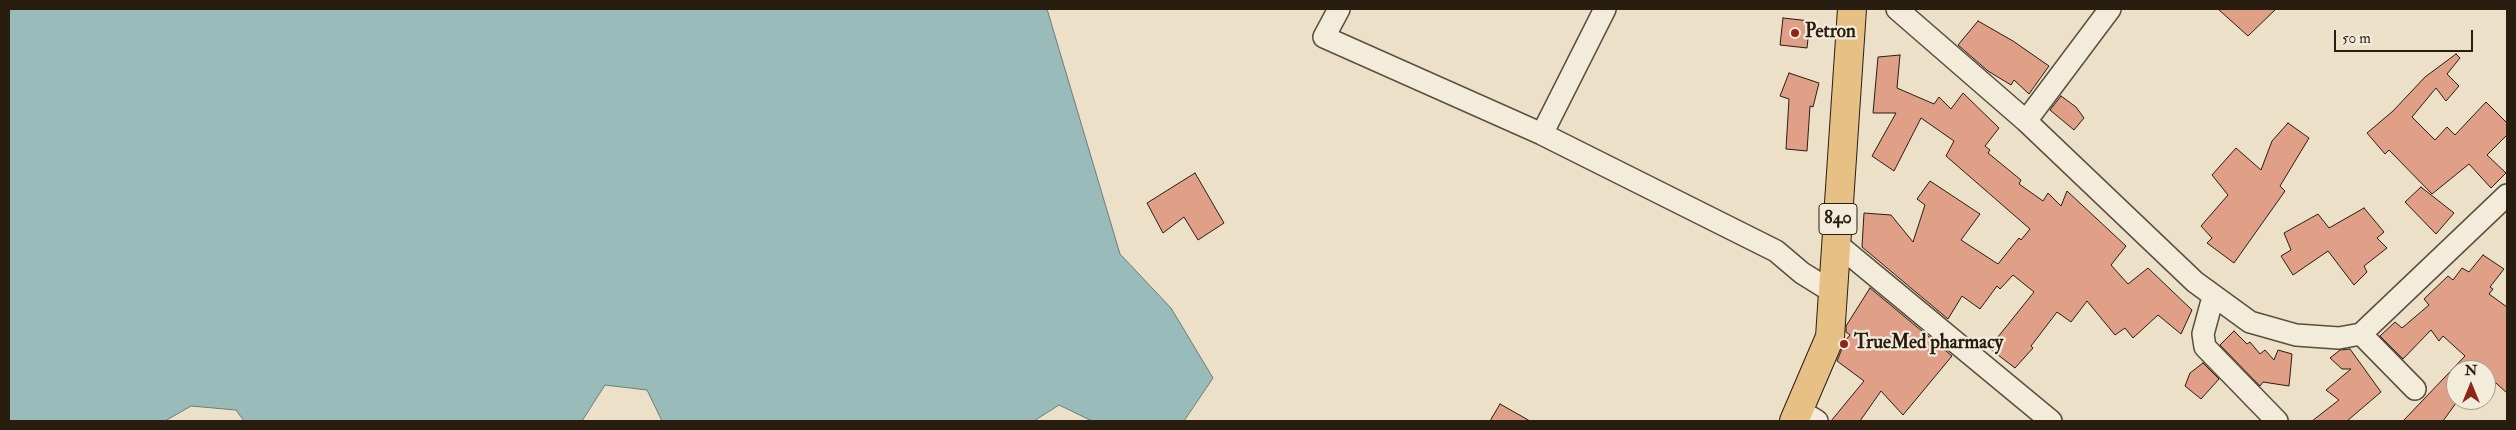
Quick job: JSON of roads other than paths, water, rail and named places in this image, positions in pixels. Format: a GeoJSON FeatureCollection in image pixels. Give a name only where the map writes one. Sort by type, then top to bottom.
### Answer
{"type":"FeatureCollection","features":[{"type":"Feature","properties":{"kind":"highway","name":"840"},"geometry":{"type":"LineString","coordinates":[[1803,417],[1830,337],[1831,291],[1852,9]]}},
{"type":"Feature","properties":{"kind":"street"},"geometry":{"type":"LineString","coordinates":[[1339,9],[1324,38],[1542,134],[1776,251],[1802,273],[1831,291]]}},
{"type":"Feature","properties":{"kind":"street"},"geometry":{"type":"LineString","coordinates":[[1542,134],[1605,9]]}},
{"type":"Feature","properties":{"kind":"street"},"geometry":{"type":"LineString","coordinates":[[1896,9],[2026,122],[2188,276],[2250,322],[2296,335],[2339,338],[2361,334],[2507,195]]}},
{"type":"Feature","properties":{"kind":"street"},"geometry":{"type":"LineString","coordinates":[[2026,122],[2110,9]]}},
{"type":"Feature","properties":{"kind":"street"},"geometry":{"type":"LineString","coordinates":[[1836,244],[2051,421]]}},
{"type":"Feature","properties":{"kind":"street"},"geometry":{"type":"LineString","coordinates":[[2214,297],[2203,334],[2205,347],[2276,421]]}},
{"type":"Feature","properties":{"kind":"street"},"geometry":{"type":"LineString","coordinates":[[2361,334],[2415,389]]}},
{"type":"Feature","properties":{"kind":"water"},"geometry":{"type":"Polygon","coordinates":[[[9,9],[1047,9],[1120,254],[1171,308],[1213,378],[1184,421],[1092,421],[1059,405],[1034,421],[662,421],[647,390],[605,385],[582,421],[244,421],[236,410],[191,406],[165,421],[9,421],[9,9]]]}},
{"type":"Feature","properties":{"kind":"place","name":"Petron"},"geometry":{"type":"Point","coordinates":[1795,33]}},
{"type":"Feature","properties":{"kind":"place","name":"TrueMed pharmacy"},"geometry":{"type":"Point","coordinates":[1844,344]}}]}
